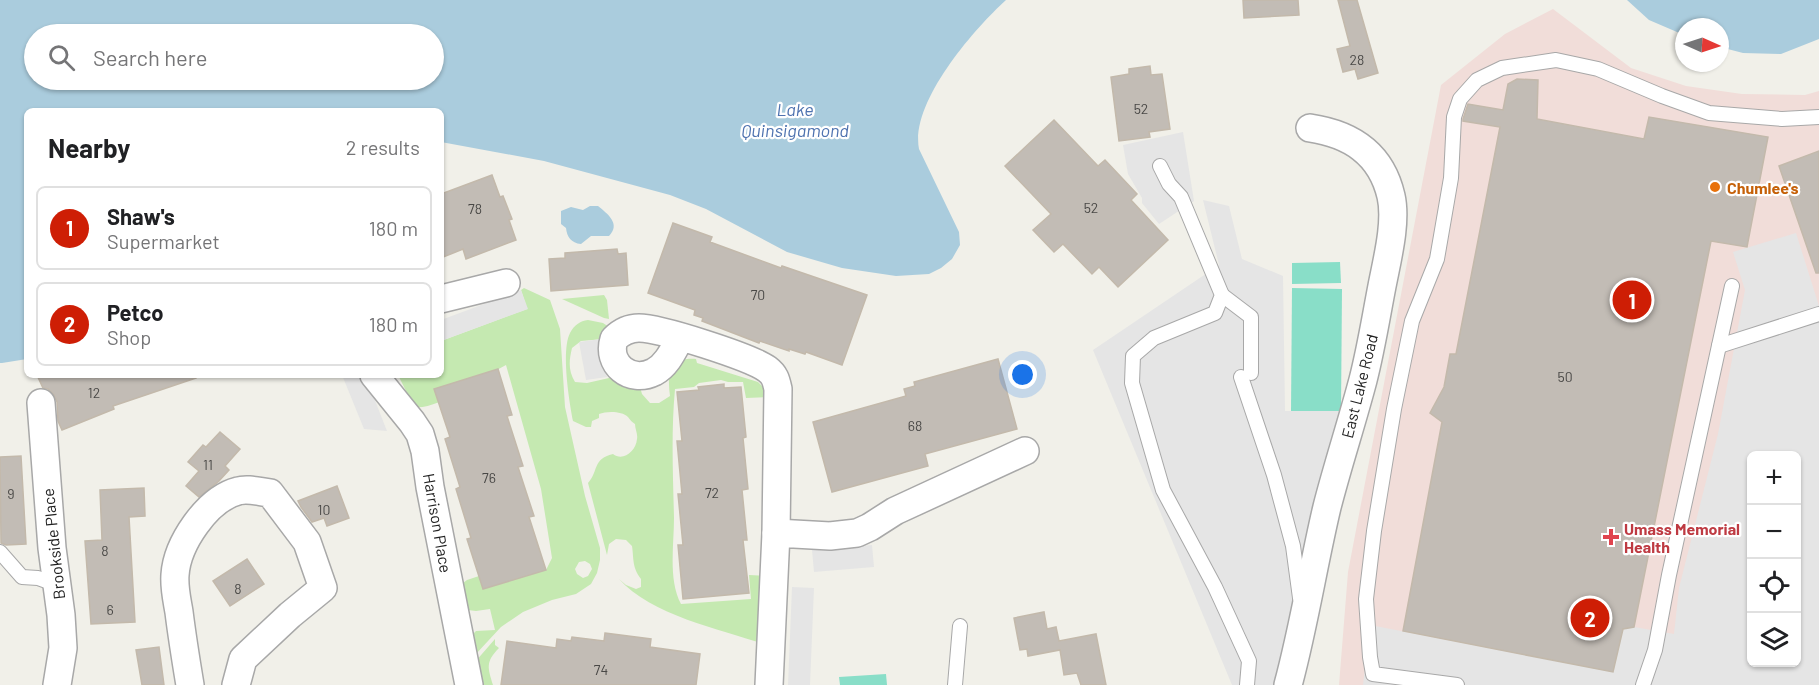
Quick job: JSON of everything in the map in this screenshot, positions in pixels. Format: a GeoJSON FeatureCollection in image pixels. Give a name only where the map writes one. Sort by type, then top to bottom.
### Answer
{"type":"FeatureCollection","features":[{"type":"Feature","properties":{"kind":"street","name":"East Lake Road"},"geometry":{"type":"LineString","coordinates":[[1288,685],[1304,621],[1327,507],[1364,378],[1392,219],[1391,197],[1386,182],[1369,153],[1342,136],[1310,128]]}},
{"type":"Feature","properties":{"kind":"street"},"geometry":{"type":"LineString","coordinates":[[444,298],[506,283]]}},
{"type":"Feature","properties":{"kind":"street"},"geometry":{"type":"LineString","coordinates":[[680,338],[744,358],[767,369],[776,377],[778,388],[776,533],[769,685]]}},
{"type":"Feature","properties":{"kind":"street","name":"Harrison Place"},"geometry":{"type":"LineString","coordinates":[[376,378],[420,434],[469,685]]}},
{"type":"Feature","properties":{"kind":"street","name":"Brookside Place"},"geometry":{"type":"LineString","coordinates":[[41,403],[52,548],[63,648],[57,685]]}},
{"type":"Feature","properties":{"kind":"street"},"geometry":{"type":"LineString","coordinates":[[776,533],[830,537],[857,533],[895,511],[1025,451]]}},
{"type":"Feature","properties":{"kind":"street"},"geometry":{"type":"LineString","coordinates":[[189,685],[175,584],[177,565],[190,534],[200,518],[220,499],[240,490],[270,493],[307,542],[323,588],[243,658],[236,685]]}},
{"type":"Feature","properties":{"kind":"lane"},"geometry":{"type":"LineString","coordinates":[[1457,685],[1373,674],[1366,598],[1374,531],[1394,409],[1412,321],[1437,259],[1451,178],[1454,117],[1460,99],[1478,80],[1502,68],[1556,60],[1598,69],[1662,96],[1709,112],[1782,119],[1819,117]]}},
{"type":"Feature","properties":{"kind":"lane"},"geometry":{"type":"LineString","coordinates":[[1160,166],[1169,184],[1181,197],[1222,295],[1251,317],[1246,375],[1293,546],[1304,621]]}},
{"type":"Feature","properties":{"kind":"lane"},"geometry":{"type":"LineString","coordinates":[[1643,685],[1655,650],[1669,575],[1732,286]]}},
{"type":"Feature","properties":{"kind":"lane"},"geometry":{"type":"LineString","coordinates":[[1222,295],[1215,313],[1154,338],[1133,356],[1132,383],[1163,490],[1215,587],[1249,661],[1247,685]]}},
{"type":"Feature","properties":{"kind":"lane"},"geometry":{"type":"LineString","coordinates":[[1719,346],[1819,314]]}},
{"type":"Feature","properties":{"kind":"lane"},"geometry":{"type":"LineString","coordinates":[[0,552],[22,577],[38,578],[57,585]]}},
{"type":"Feature","properties":{"kind":"lane"},"geometry":{"type":"LineString","coordinates":[[955,685],[960,626]]}},
{"type":"Feature","properties":{"kind":"shaded area"},"geometry":{"type":"Polygon","coordinates":[[[1553,9],[1631,68],[1686,86],[1742,94],[1805,95],[1819,91],[1819,685],[1339,685],[1348,572],[1441,85],[1505,34],[1553,9]]]}},
{"type":"Feature","properties":{"kind":"shaded area"},"geometry":{"type":"Polygon","coordinates":[[[1183,132],[1194,201],[1159,224],[1142,203],[1142,198],[1128,174],[1123,145],[1183,132]]]}},
{"type":"Feature","properties":{"kind":"shaded area"},"geometry":{"type":"Polygon","coordinates":[[[1203,200],[1229,206],[1242,259],[1283,276],[1285,411],[1346,411],[1287,624],[1295,685],[1232,685],[1093,350],[1219,265],[1203,200]]]}},
{"type":"Feature","properties":{"kind":"shaded area"},"geometry":{"type":"Polygon","coordinates":[[[1796,233],[1819,306],[1819,685],[1363,685],[1370,625],[1613,672],[1623,629],[1634,627],[1674,634],[1679,588],[1718,434],[1745,290],[1733,252],[1796,233]]]}},
{"type":"Feature","properties":{"kind":"shaded area"},"geometry":{"type":"Polygon","coordinates":[[[521,290],[528,309],[444,340],[444,319],[521,290]]]}},
{"type":"Feature","properties":{"kind":"shaded area"},"geometry":{"type":"Polygon","coordinates":[[[601,339],[607,377],[586,380],[579,342],[601,339]]]}},
{"type":"Feature","properties":{"kind":"shaded area"},"geometry":{"type":"Polygon","coordinates":[[[343,378],[366,378],[387,431],[364,429],[343,378]]]}},
{"type":"Feature","properties":{"kind":"shaded area"},"geometry":{"type":"Polygon","coordinates":[[[872,545],[874,567],[814,572],[812,550],[872,545]]]}},
{"type":"Feature","properties":{"kind":"shaded area"},"geometry":{"type":"Polygon","coordinates":[[[792,587],[814,588],[810,685],[788,685],[792,587]]]}},
{"type":"Feature","properties":{"kind":"green space"},"geometry":{"type":"Polygon","coordinates":[[[1340,262],[1341,283],[1292,284],[1292,263],[1340,262]]]}},
{"type":"Feature","properties":{"kind":"green space"},"geometry":{"type":"Polygon","coordinates":[[[524,288],[550,300],[560,329],[565,407],[585,496],[600,548],[600,560],[591,584],[576,594],[552,600],[523,612],[501,627],[475,655],[472,635],[476,631],[495,630],[490,609],[468,610],[463,583],[479,576],[483,589],[546,570],[552,558],[541,489],[506,365],[460,392],[424,407],[414,407],[400,378],[444,378],[444,340],[527,309],[521,290],[524,288]],[[585,561],[579,562],[575,569],[577,574],[583,578],[588,576],[592,569],[585,561]]]}},
{"type":"Feature","properties":{"kind":"green space"},"geometry":{"type":"Polygon","coordinates":[[[1292,288],[1342,289],[1341,411],[1291,411],[1292,288]]]}},
{"type":"Feature","properties":{"kind":"green space"},"geometry":{"type":"Polygon","coordinates":[[[604,295],[607,300],[609,319],[562,299],[604,295]]]}},
{"type":"Feature","properties":{"kind":"green space"},"geometry":{"type":"Polygon","coordinates":[[[588,320],[603,323],[609,327],[603,339],[581,341],[572,348],[570,365],[575,382],[587,383],[618,378],[640,387],[642,394],[650,403],[659,403],[670,396],[669,381],[675,364],[687,359],[696,359],[697,363],[758,382],[768,392],[769,397],[746,398],[743,382],[721,380],[675,389],[673,437],[673,573],[677,595],[681,604],[751,599],[749,575],[770,576],[764,644],[667,611],[633,592],[619,579],[636,589],[641,587],[632,546],[626,540],[616,539],[609,544],[607,555],[588,483],[599,462],[606,456],[613,454],[621,457],[632,451],[637,435],[635,424],[625,415],[618,413],[599,414],[599,418],[592,421],[591,427],[573,421],[567,376],[567,341],[575,326],[588,320]]]}},
{"type":"Feature","properties":{"kind":"green space"},"geometry":{"type":"Polygon","coordinates":[[[495,639],[495,645],[499,648],[491,657],[489,665],[493,685],[479,685],[475,662],[495,639]]]}},
{"type":"Feature","properties":{"kind":"green space"},"geometry":{"type":"Polygon","coordinates":[[[886,674],[887,685],[840,685],[839,677],[886,674]]]}},
{"type":"Feature","properties":{"kind":"water","name":"Lake Quinsigamond"},"geometry":{"type":"Polygon","coordinates":[[[0,0],[1006,0],[977,29],[947,68],[924,111],[919,131],[919,149],[959,232],[960,245],[952,259],[929,274],[896,276],[842,268],[787,252],[706,209],[670,195],[544,161],[444,143],[444,108],[24,108],[24,359],[0,363],[0,0]]]}},
{"type":"Feature","properties":{"kind":"water"},"geometry":{"type":"Polygon","coordinates":[[[1627,0],[1819,0],[1819,39],[1781,54],[1743,53],[1729,49],[1729,18],[1675,18],[1675,31],[1649,20],[1627,0]]]}},
{"type":"Feature","properties":{"kind":"water"},"geometry":{"type":"Polygon","coordinates":[[[590,206],[598,206],[609,216],[614,227],[612,232],[609,236],[591,236],[581,244],[572,241],[566,228],[561,224],[561,211],[571,207],[583,210],[590,206]]]}},
{"type":"Feature","properties":{"kind":"building"},"geometry":{"type":"Polygon","coordinates":[[[1243,0],[1298,0],[1299,15],[1244,18],[1243,0]]]}},
{"type":"Feature","properties":{"kind":"building"},"geometry":{"type":"Polygon","coordinates":[[[1338,0],[1357,0],[1378,73],[1358,79],[1355,69],[1343,72],[1337,49],[1350,46],[1338,0]]]}},
{"type":"Feature","properties":{"kind":"building"},"geometry":{"type":"Polygon","coordinates":[[[1150,66],[1151,75],[1162,74],[1170,129],[1149,132],[1150,137],[1119,141],[1111,77],[1129,74],[1129,69],[1150,66]]]}},
{"type":"Feature","properties":{"kind":"building"},"geometry":{"type":"Polygon","coordinates":[[[1517,79],[1538,80],[1537,119],[1644,139],[1649,117],[1768,137],[1747,247],[1711,241],[1634,627],[1623,629],[1613,672],[1403,631],[1442,422],[1430,413],[1444,387],[1450,354],[1456,354],[1500,127],[1463,121],[1463,119],[1468,104],[1503,110],[1508,84],[1517,79]]]}},
{"type":"Feature","properties":{"kind":"building"},"geometry":{"type":"Polygon","coordinates":[[[1054,120],[1098,166],[1105,160],[1137,194],[1131,200],[1168,240],[1118,287],[1099,267],[1092,274],[1063,244],[1054,252],[1033,230],[1051,214],[1005,166],[1054,120]]]}},
{"type":"Feature","properties":{"kind":"building"},"geometry":{"type":"Polygon","coordinates":[[[1819,151],[1819,273],[1816,273],[1779,166],[1819,151]]]}},
{"type":"Feature","properties":{"kind":"building"},"geometry":{"type":"Polygon","coordinates":[[[492,175],[500,197],[503,196],[512,219],[509,220],[516,240],[466,259],[463,249],[444,257],[444,193],[492,175]]]}},
{"type":"Feature","properties":{"kind":"building"},"geometry":{"type":"Polygon","coordinates":[[[673,223],[712,237],[710,242],[781,268],[782,266],[867,295],[842,365],[806,352],[805,354],[789,349],[789,351],[760,341],[759,343],[702,321],[703,318],[694,315],[695,310],[648,293],[673,223]]]}},
{"type":"Feature","properties":{"kind":"building"},"geometry":{"type":"Polygon","coordinates":[[[617,249],[618,254],[626,253],[628,285],[551,291],[549,259],[565,258],[565,253],[617,249]]]}},
{"type":"Feature","properties":{"kind":"building"},"geometry":{"type":"Polygon","coordinates":[[[998,359],[1017,429],[925,454],[928,466],[832,492],[813,422],[906,396],[904,389],[915,386],[914,382],[998,359]]]}},
{"type":"Feature","properties":{"kind":"building"},"geometry":{"type":"Polygon","coordinates":[[[498,369],[512,415],[507,416],[523,466],[518,467],[534,516],[529,517],[546,570],[483,589],[467,539],[471,538],[456,489],[460,487],[445,439],[450,437],[434,389],[498,369]]]}},
{"type":"Feature","properties":{"kind":"building"},"geometry":{"type":"Polygon","coordinates":[[[38,378],[196,378],[113,406],[114,409],[62,430],[58,421],[57,402],[54,395],[48,389],[43,388],[38,378]]]}},
{"type":"Feature","properties":{"kind":"building"},"geometry":{"type":"Polygon","coordinates":[[[724,384],[724,388],[741,387],[748,489],[742,490],[747,540],[743,540],[749,593],[683,599],[678,545],[683,545],[678,494],[682,494],[677,441],[682,441],[677,392],[724,384]]]}},
{"type":"Feature","properties":{"kind":"building"},"geometry":{"type":"Polygon","coordinates":[[[220,432],[240,449],[225,466],[229,470],[199,497],[186,486],[199,471],[188,462],[203,445],[206,447],[220,432]]]}},
{"type":"Feature","properties":{"kind":"building"},"geometry":{"type":"Polygon","coordinates":[[[21,456],[26,544],[6,545],[1,543],[0,457],[21,456]]]}},
{"type":"Feature","properties":{"kind":"building"},"geometry":{"type":"Polygon","coordinates":[[[337,486],[349,518],[327,526],[324,518],[312,522],[298,501],[337,486]]]}},
{"type":"Feature","properties":{"kind":"building"},"geometry":{"type":"Polygon","coordinates":[[[144,488],[145,516],[129,517],[135,622],[91,624],[85,541],[102,540],[100,490],[144,488]]]}},
{"type":"Feature","properties":{"kind":"building"},"geometry":{"type":"Polygon","coordinates":[[[247,559],[264,584],[230,606],[213,581],[247,559]]]}},
{"type":"Feature","properties":{"kind":"building"},"geometry":{"type":"Polygon","coordinates":[[[1044,612],[1047,629],[1056,627],[1059,641],[1096,634],[1106,685],[1081,685],[1077,673],[1064,675],[1060,650],[1028,656],[1027,649],[1020,650],[1014,618],[1044,612]]]}},
{"type":"Feature","properties":{"kind":"building"},"geometry":{"type":"Polygon","coordinates":[[[605,633],[651,639],[650,647],[700,654],[696,685],[501,685],[507,641],[556,648],[557,639],[571,641],[572,637],[604,641],[605,633]]]}},
{"type":"Feature","properties":{"kind":"building"},"geometry":{"type":"Polygon","coordinates":[[[159,647],[164,685],[142,685],[136,650],[159,647]]]}},
{"type":"Feature","properties":{"kind":"place","name":"Chumlee's"},"geometry":{"type":"Point","coordinates":[1715,187]}},
{"type":"Feature","properties":{"kind":"place","name":"Shaw's"},"geometry":{"type":"Point","coordinates":[1632,300]}},
{"type":"Feature","properties":{"kind":"place","name":"Umass Memorial Health"},"geometry":{"type":"Point","coordinates":[1611,537]}},
{"type":"Feature","properties":{"kind":"place","name":"Petco"},"geometry":{"type":"Point","coordinates":[1590,618]}}]}
